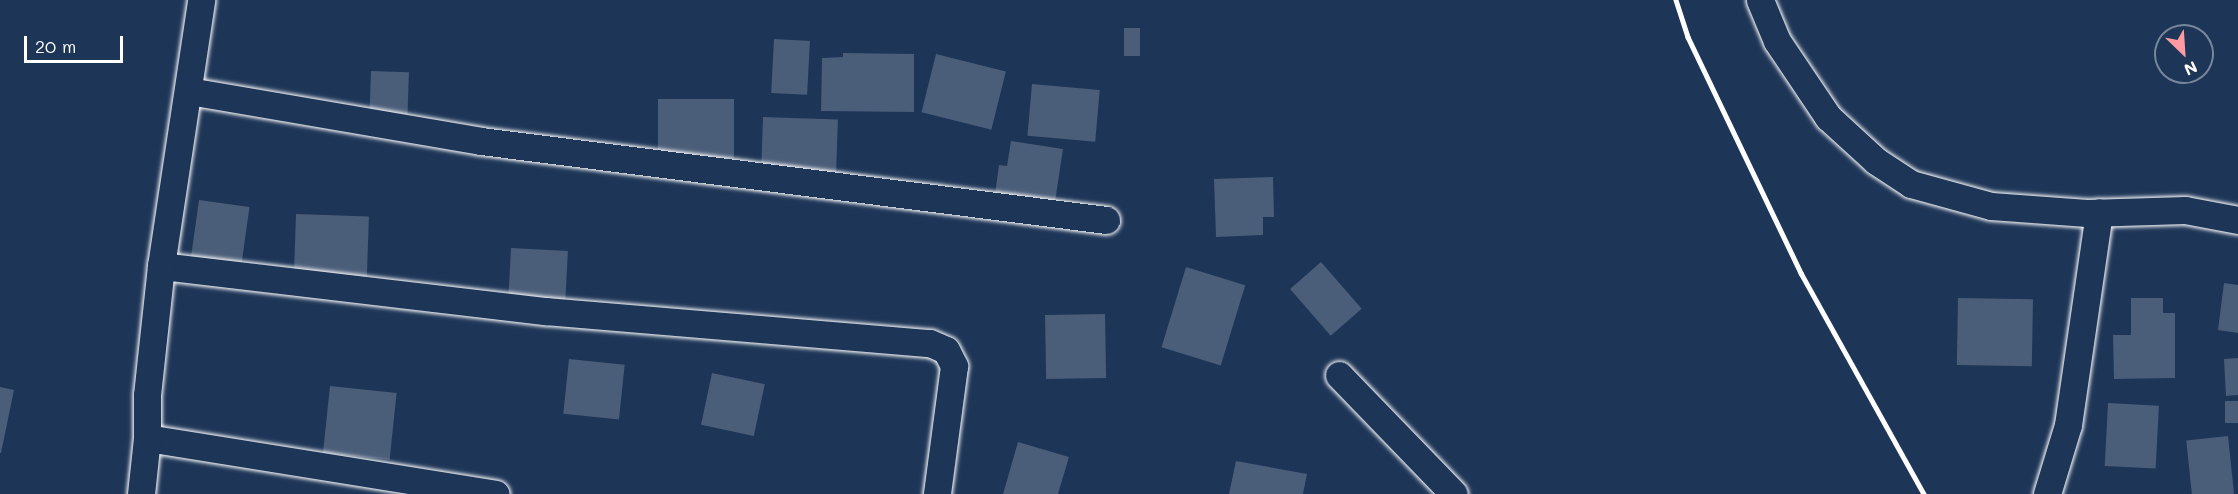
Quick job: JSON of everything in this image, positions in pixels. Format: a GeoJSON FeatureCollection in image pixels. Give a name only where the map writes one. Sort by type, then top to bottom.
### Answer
{"type":"FeatureCollection","features":[{"type":"Feature","properties":{"kind":"street"},"geometry":{"type":"LineString","coordinates":[[141,494],[147,438],[147,396],[161,266],[201,0]]}},
{"type":"Feature","properties":{"kind":"street"},"geometry":{"type":"LineString","coordinates":[[1760,0],[1777,41],[1828,117],[1876,161],[1911,184],[1991,206],[2099,212],[2185,210],[2238,220]]}},
{"type":"Feature","properties":{"kind":"street"},"geometry":{"type":"LineString","coordinates":[[189,91],[481,141],[1106,220]]}},
{"type":"Feature","properties":{"kind":"street"},"geometry":{"type":"LineString","coordinates":[[2047,494],[2068,424],[2099,212]]}},
{"type":"Feature","properties":{"kind":"street"},"geometry":{"type":"LineString","coordinates":[[161,266],[545,311],[930,344],[946,350],[954,366],[937,494]]}},
{"type":"Feature","properties":{"kind":"street"},"geometry":{"type":"LineString","coordinates":[[1339,375],[1454,494]]}},
{"type":"Feature","properties":{"kind":"street"},"geometry":{"type":"LineString","coordinates":[[147,438],[496,494]]}},
{"type":"Feature","properties":{"kind":"building"},"geometry":{"type":"Polygon","coordinates":[[[1124,28],[1140,28],[1140,56],[1124,56],[1124,28]]]}},
{"type":"Feature","properties":{"kind":"building"},"geometry":{"type":"Polygon","coordinates":[[[774,39],[810,41],[807,95],[771,93],[774,39]]]}},
{"type":"Feature","properties":{"kind":"building"},"geometry":{"type":"Polygon","coordinates":[[[843,53],[914,54],[914,112],[821,111],[822,58],[843,57],[843,53]]]}},
{"type":"Feature","properties":{"kind":"building"},"geometry":{"type":"Polygon","coordinates":[[[936,54],[1006,71],[991,130],[921,112],[936,54]]]}},
{"type":"Feature","properties":{"kind":"building"},"geometry":{"type":"Polygon","coordinates":[[[371,71],[409,72],[407,120],[369,119],[371,71]]]}},
{"type":"Feature","properties":{"kind":"building"},"geometry":{"type":"Polygon","coordinates":[[[1032,84],[1100,90],[1095,142],[1027,136],[1032,84]]]}},
{"type":"Feature","properties":{"kind":"building"},"geometry":{"type":"Polygon","coordinates":[[[658,99],[734,99],[734,158],[658,158],[658,99]]]}},
{"type":"Feature","properties":{"kind":"building"},"geometry":{"type":"Polygon","coordinates":[[[763,117],[838,120],[836,179],[761,176],[763,117]]]}},
{"type":"Feature","properties":{"kind":"building"},"geometry":{"type":"Polygon","coordinates":[[[1011,141],[1063,149],[1055,202],[995,194],[999,165],[1007,166],[1011,141]]]}},
{"type":"Feature","properties":{"kind":"building"},"geometry":{"type":"Polygon","coordinates":[[[1273,177],[1274,217],[1263,217],[1263,235],[1216,237],[1214,179],[1273,177]]]}},
{"type":"Feature","properties":{"kind":"building"},"geometry":{"type":"Polygon","coordinates":[[[199,200],[250,207],[241,265],[191,257],[199,200]]]}},
{"type":"Feature","properties":{"kind":"building"},"geometry":{"type":"Polygon","coordinates":[[[296,214],[369,217],[367,279],[294,276],[296,214]]]}},
{"type":"Feature","properties":{"kind":"building"},"geometry":{"type":"Polygon","coordinates":[[[511,248],[568,251],[565,305],[508,302],[511,248]]]}},
{"type":"Feature","properties":{"kind":"building"},"geometry":{"type":"Polygon","coordinates":[[[1321,262],[1362,309],[1331,336],[1290,289],[1321,262]]]}},
{"type":"Feature","properties":{"kind":"building"},"geometry":{"type":"Polygon","coordinates":[[[1186,267],[1245,285],[1221,365],[1161,347],[1186,267]]]}},
{"type":"Feature","properties":{"kind":"building"},"geometry":{"type":"Polygon","coordinates":[[[2224,283],[2238,285],[2238,333],[2218,330],[2224,283]]]}},
{"type":"Feature","properties":{"kind":"building"},"geometry":{"type":"Polygon","coordinates":[[[1958,298],[2033,299],[2032,366],[1957,365],[1958,298]]]}},
{"type":"Feature","properties":{"kind":"building"},"geometry":{"type":"Polygon","coordinates":[[[2131,298],[2163,298],[2163,313],[2175,313],[2175,378],[2114,379],[2113,335],[2131,335],[2131,298]]]}},
{"type":"Feature","properties":{"kind":"building"},"geometry":{"type":"Polygon","coordinates":[[[1105,314],[1106,378],[1046,379],[1045,315],[1105,314]]]}},
{"type":"Feature","properties":{"kind":"building"},"geometry":{"type":"Polygon","coordinates":[[[2238,358],[2238,395],[2226,396],[2224,359],[2238,358]]]}},
{"type":"Feature","properties":{"kind":"building"},"geometry":{"type":"Polygon","coordinates":[[[569,359],[625,365],[619,420],[563,414],[569,359]]]}},
{"type":"Feature","properties":{"kind":"building"},"geometry":{"type":"Polygon","coordinates":[[[712,373],[765,384],[754,436],[701,425],[712,373]]]}},
{"type":"Feature","properties":{"kind":"building"},"geometry":{"type":"Polygon","coordinates":[[[330,386],[397,393],[390,460],[323,453],[330,386]]]}},
{"type":"Feature","properties":{"kind":"building"},"geometry":{"type":"Polygon","coordinates":[[[0,387],[14,390],[1,453],[0,453],[0,387]]]}},
{"type":"Feature","properties":{"kind":"building"},"geometry":{"type":"Polygon","coordinates":[[[2225,401],[2238,401],[2238,423],[2225,423],[2225,401]]]}},
{"type":"Feature","properties":{"kind":"building"},"geometry":{"type":"Polygon","coordinates":[[[2108,403],[2159,406],[2156,469],[2105,466],[2108,403]]]}},
{"type":"Feature","properties":{"kind":"building"},"geometry":{"type":"Polygon","coordinates":[[[2228,436],[2234,494],[2192,494],[2186,440],[2228,436]]]}},
{"type":"Feature","properties":{"kind":"building"},"geometry":{"type":"Polygon","coordinates":[[[1018,442],[1069,457],[1058,494],[1003,494],[1018,442]]]}},
{"type":"Feature","properties":{"kind":"building"},"geometry":{"type":"Polygon","coordinates":[[[1236,461],[1307,474],[1303,494],[1229,494],[1236,461]]]}},
{"type":"Feature","properties":{"kind":"railway"},"geometry":{"type":"LineString","coordinates":[[1676,0],[1688,37],[1801,273],[1924,494]]}}]}
